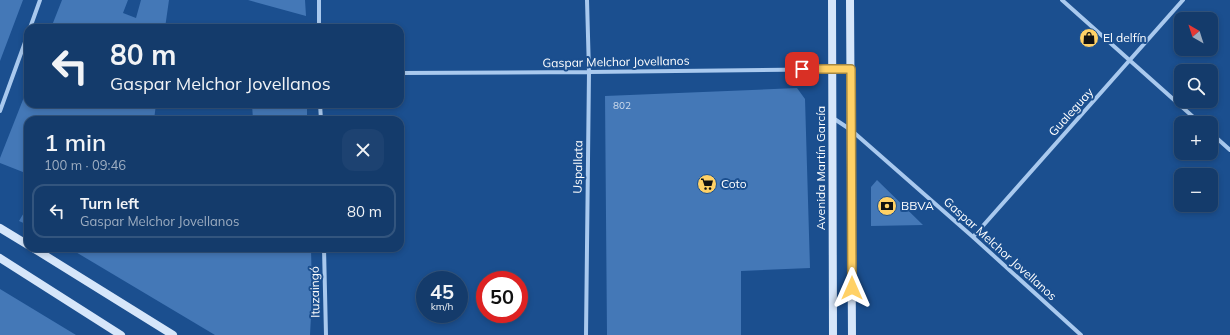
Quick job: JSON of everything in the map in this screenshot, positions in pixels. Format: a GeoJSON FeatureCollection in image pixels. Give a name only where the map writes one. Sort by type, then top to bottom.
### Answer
{"type":"FeatureCollection","features":[{"type":"Feature","properties":{"kind":"main road","name":"Avenida Martín García"},"geometry":{"type":"LineString","coordinates":[[832,0],[833,335]]}},
{"type":"Feature","properties":{"kind":"main road"},"geometry":{"type":"LineString","coordinates":[[850,0],[852,335]]}},
{"type":"Feature","properties":{"kind":"main road"},"geometry":{"type":"LineString","coordinates":[[0,228],[24,243]]}},
{"type":"Feature","properties":{"kind":"main road"},"geometry":{"type":"LineString","coordinates":[[39,252],[173,335]]}},
{"type":"Feature","properties":{"kind":"main road"},"geometry":{"type":"LineString","coordinates":[[0,258],[121,335]]}},
{"type":"Feature","properties":{"kind":"street"},"geometry":{"type":"LineString","coordinates":[[31,24],[40,0]]}},
{"type":"Feature","properties":{"kind":"street"},"geometry":{"type":"LineString","coordinates":[[319,0],[319,24]]}},
{"type":"Feature","properties":{"kind":"street","name":"Uspallata"},"geometry":{"type":"LineString","coordinates":[[586,335],[589,72],[587,0]]}},
{"type":"Feature","properties":{"kind":"street"},"geometry":{"type":"LineString","coordinates":[[1062,0],[1192,116]]}},
{"type":"Feature","properties":{"kind":"street","name":"Gualeguay"},"geometry":{"type":"LineString","coordinates":[[973,237],[1183,0]]}},
{"type":"Feature","properties":{"kind":"street"},"geometry":{"type":"LineString","coordinates":[[0,111],[24,45]]}},
{"type":"Feature","properties":{"kind":"street","name":"Gaspar Melchor Jovellanos"},"geometry":{"type":"LineString","coordinates":[[404,73],[851,69]]}},
{"type":"Feature","properties":{"kind":"street","name":"Gaspar Melchor Jovellanos"},"geometry":{"type":"LineString","coordinates":[[832,117],[851,130],[973,237],[1081,335]]}},
{"type":"Feature","properties":{"kind":"street"},"geometry":{"type":"LineString","coordinates":[[1218,139],[1230,150]]}},
{"type":"Feature","properties":{"kind":"street","name":"Ituzaingó"},"geometry":{"type":"LineString","coordinates":[[324,252],[326,335]]}},
{"type":"Feature","properties":{"kind":"building"},"geometry":{"type":"Polygon","coordinates":[[[0,0],[23,0],[0,61],[0,0]]]}},
{"type":"Feature","properties":{"kind":"building"},"geometry":{"type":"Polygon","coordinates":[[[62,0],[128,0],[123,13],[136,18],[141,0],[169,0],[166,24],[53,24],[62,0]]]}},
{"type":"Feature","properties":{"kind":"building"},"geometry":{"type":"Polygon","coordinates":[[[248,0],[305,0],[306,16],[248,0]]]}},
{"type":"Feature","properties":{"kind":"building","name":"Coto"},"geometry":{"type":"Polygon","coordinates":[[[797,88],[805,99],[810,268],[741,271],[741,335],[607,335],[605,96],[797,88]]]}},
{"type":"Feature","properties":{"kind":"building"},"geometry":{"type":"Polygon","coordinates":[[[24,97],[24,108],[156,108],[154,116],[24,116],[24,172],[0,163],[0,158],[24,97]]]}},
{"type":"Feature","properties":{"kind":"building"},"geometry":{"type":"Polygon","coordinates":[[[252,108],[307,108],[307,116],[253,116],[252,108]]]}},
{"type":"Feature","properties":{"kind":"building","name":"BBVA"},"geometry":{"type":"Polygon","coordinates":[[[877,180],[923,225],[871,226],[871,187],[877,180]]]}},
{"type":"Feature","properties":{"kind":"building"},"geometry":{"type":"Polygon","coordinates":[[[24,213],[24,223],[19,221],[24,213]]]}},
{"type":"Feature","properties":{"kind":"building"},"geometry":{"type":"Polygon","coordinates":[[[76,252],[311,252],[312,296],[310,335],[215,335],[76,252]]]}},
{"type":"Feature","properties":{"kind":"building"},"geometry":{"type":"Polygon","coordinates":[[[0,289],[76,335],[0,335],[0,289]]]}},
{"type":"Feature","properties":{"kind":"place","name":"El delfín"},"geometry":{"type":"Point","coordinates":[1089,38]}},
{"type":"Feature","properties":{"kind":"place","name":"Coto"},"geometry":{"type":"Point","coordinates":[707,184]}},
{"type":"Feature","properties":{"kind":"place","name":"BBVA"},"geometry":{"type":"Point","coordinates":[887,206]}},
{"type":"Feature","properties":{"kind":"route"},"geometry":{"type":"LineString","coordinates":[[802,69],[851,69],[852,288]]}}]}
